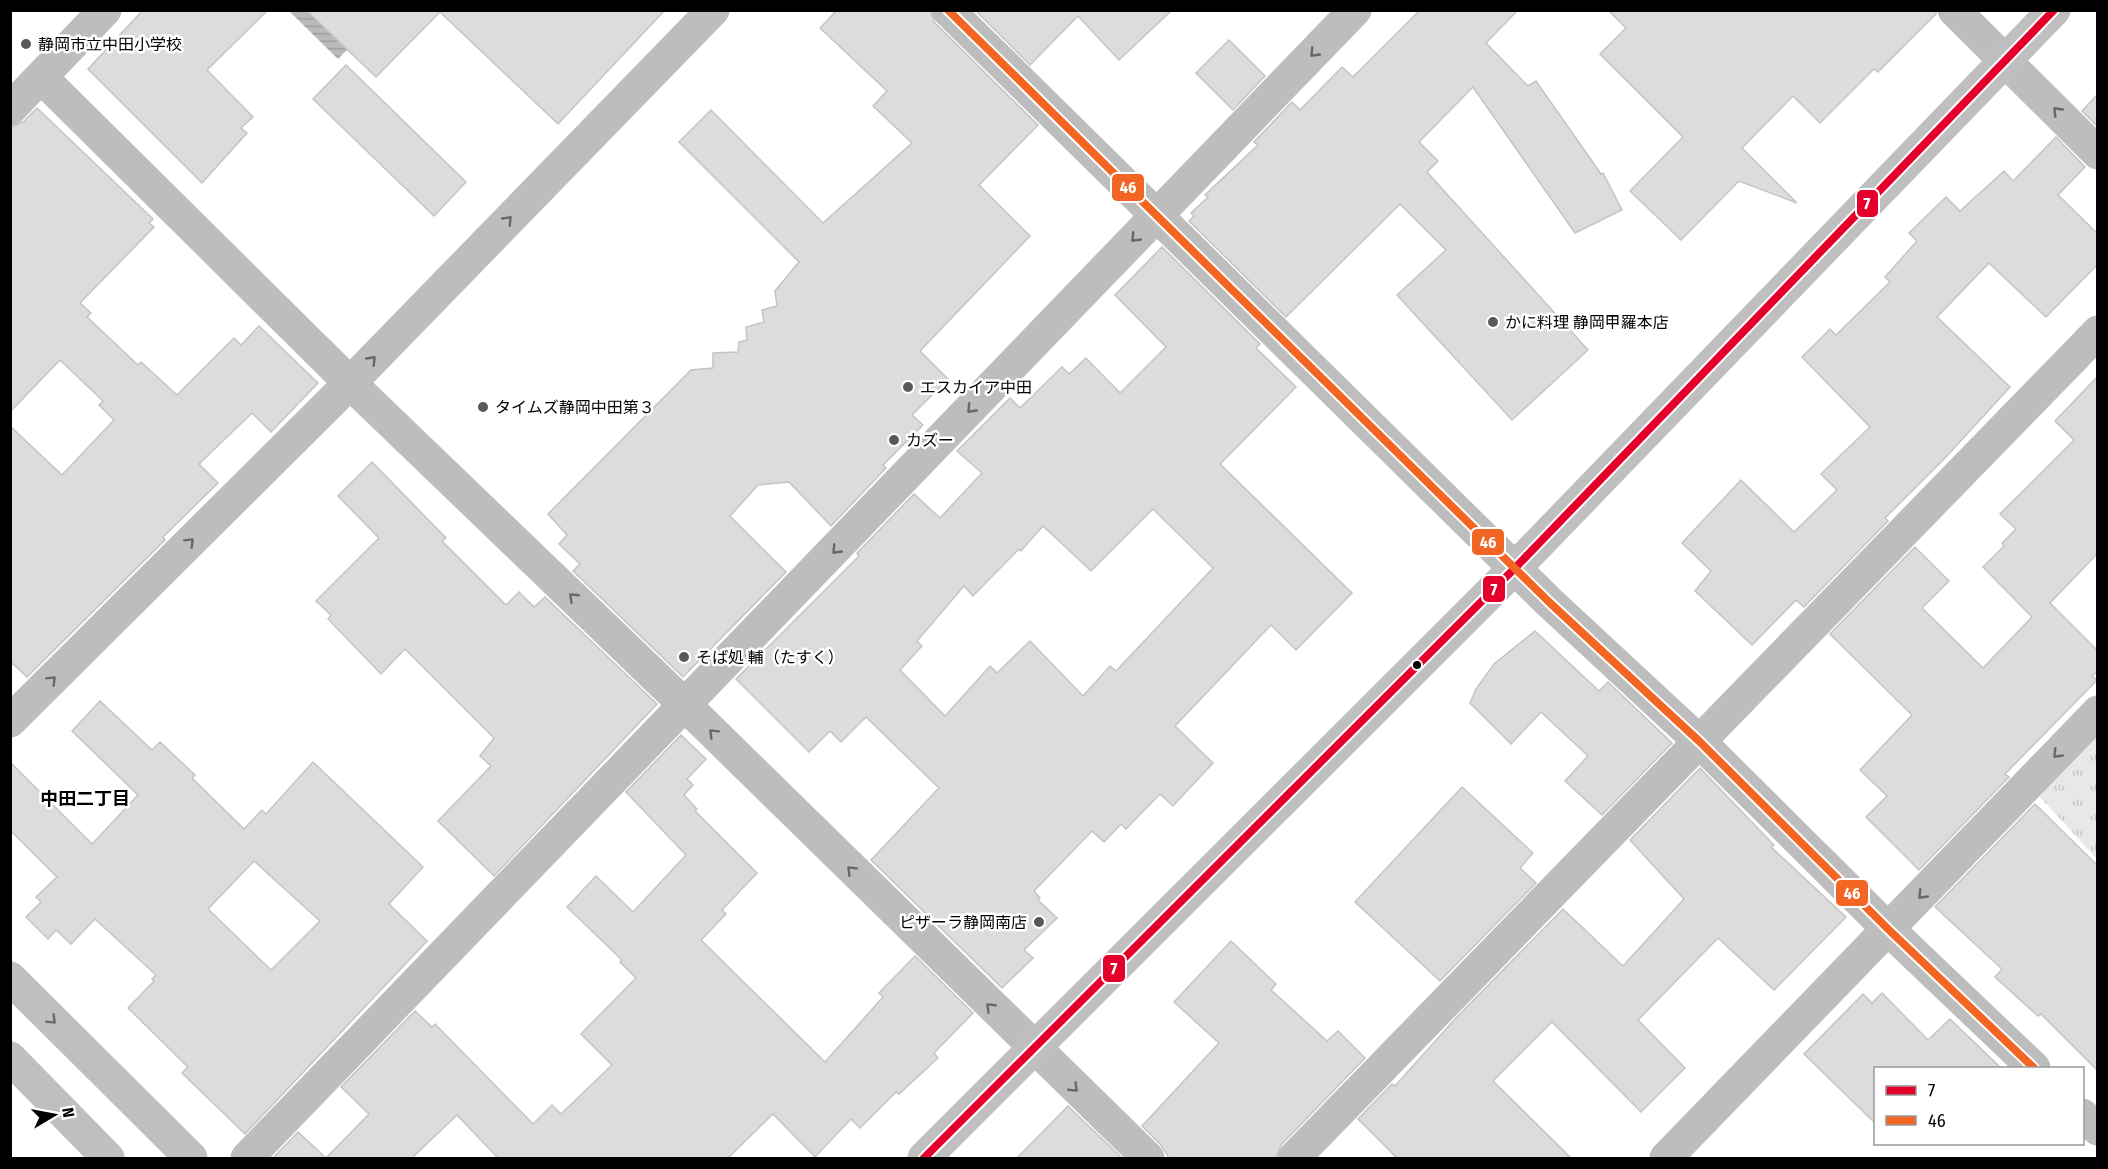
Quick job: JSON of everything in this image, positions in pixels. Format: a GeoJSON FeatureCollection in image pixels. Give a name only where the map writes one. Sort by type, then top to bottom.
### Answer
{"type":"FeatureCollection","features":[{"type":"Feature","properties":{"kind":"street"},"geometry":{"type":"LineString","coordinates":[[10,109],[105,10]]}},
{"type":"Feature","properties":{"kind":"street"},"geometry":{"type":"LineString","coordinates":[[10,721],[350,383],[713,10]]}},
{"type":"Feature","properties":{"kind":"street"},"geometry":{"type":"LineString","coordinates":[[948,10],[1515,568],[1700,742],[1889,930],[2033,1067]]}},
{"type":"Feature","properties":{"kind":"street"},"geometry":{"type":"LineString","coordinates":[[246,1158],[686,706],[1355,10]]}},
{"type":"Feature","properties":{"kind":"street"},"geometry":{"type":"LineString","coordinates":[[1954,10],[2097,153]]}},
{"type":"Feature","properties":{"kind":"street"},"geometry":{"type":"LineString","coordinates":[[924,1158],[1515,568],[2054,10]]}},
{"type":"Feature","properties":{"kind":"street"},"geometry":{"type":"LineString","coordinates":[[41,77],[350,383],[686,706],[1148,1158]]}},
{"type":"Feature","properties":{"kind":"street"},"geometry":{"type":"LineString","coordinates":[[1294,1158],[2097,332]]}},
{"type":"Feature","properties":{"kind":"street"},"geometry":{"type":"LineString","coordinates":[[1666,1158],[1889,930],[2097,712]]}},
{"type":"Feature","properties":{"kind":"street"},"geometry":{"type":"LineString","coordinates":[[10,978],[190,1158]]}},
{"type":"Feature","properties":{"kind":"street"},"geometry":{"type":"LineString","coordinates":[[10,1058],[108,1158]]}},
{"type":"Feature","properties":{"kind":"street"},"geometry":{"type":"LineString","coordinates":[[2084,1117],[2097,1129]]}},
{"type":"Feature","properties":{"kind":"green space"},"geometry":{"type":"Polygon","coordinates":[[[2097,730],[2097,859],[2037,794],[2097,730]]]}},
{"type":"Feature","properties":{"kind":"shaded area"},"geometry":{"type":"Polygon","coordinates":[[[289,11],[386,11],[338,59],[289,11]]]}},
{"type":"Feature","properties":{"kind":"building"},"geometry":{"type":"Polygon","coordinates":[[[143,10],[268,10],[207,70],[253,117],[241,128],[247,133],[202,183],[88,69],[143,10]]]}},
{"type":"Feature","properties":{"kind":"building"},"geometry":{"type":"Polygon","coordinates":[[[306,10],[665,10],[558,124],[440,12],[376,77],[306,10]]]}},
{"type":"Feature","properties":{"kind":"building"},"geometry":{"type":"Polygon","coordinates":[[[837,10],[930,10],[935,23],[1038,125],[979,185],[1030,236],[920,351],[948,379],[912,415],[923,425],[883,465],[886,468],[831,526],[789,482],[758,485],[730,516],[786,572],[683,677],[573,571],[580,564],[559,544],[567,535],[548,514],[691,370],[713,368],[713,353],[738,352],[739,342],[747,340],[746,327],[764,322],[762,310],[777,306],[775,291],[799,262],[679,142],[711,110],[823,223],[912,143],[873,106],[887,91],[820,28],[837,10]]]}},
{"type":"Feature","properties":{"kind":"building"},"geometry":{"type":"Polygon","coordinates":[[[975,10],[1172,10],[1119,60],[1078,16],[1030,65],[975,10]]]}},
{"type":"Feature","properties":{"kind":"building"},"geometry":{"type":"Polygon","coordinates":[[[1420,10],[1518,10],[1486,43],[1528,86],[1536,81],[1601,174],[1603,173],[1622,210],[1575,233],[1473,87],[1419,142],[1438,161],[1427,172],[1588,350],[1512,420],[1397,295],[1446,250],[1400,204],[1286,317],[1189,221],[1194,216],[1191,213],[1208,197],[1205,195],[1258,145],[1254,142],[1292,102],[1300,110],[1342,67],[1353,77],[1420,10]]]}},
{"type":"Feature","properties":{"kind":"building"},"geometry":{"type":"Polygon","coordinates":[[[1608,10],[1936,10],[1936,14],[1878,72],[1874,69],[1820,123],[1793,96],[1742,148],[1797,203],[1739,181],[1681,240],[1630,191],[1683,137],[1600,54],[1626,28],[1608,10]]]}},
{"type":"Feature","properties":{"kind":"building"},"geometry":{"type":"Polygon","coordinates":[[[1229,40],[1265,76],[1233,110],[1196,73],[1229,40]]]}},
{"type":"Feature","properties":{"kind":"building"},"geometry":{"type":"Polygon","coordinates":[[[346,65],[466,182],[434,216],[313,99],[346,65]]]}},
{"type":"Feature","properties":{"kind":"building"},"geometry":{"type":"Polygon","coordinates":[[[2097,95],[2097,126],[2082,111],[2097,95]]]}},
{"type":"Feature","properties":{"kind":"building"},"geometry":{"type":"Polygon","coordinates":[[[37,108],[153,219],[149,223],[154,227],[80,303],[91,313],[87,317],[138,365],[141,362],[177,395],[234,338],[241,345],[259,326],[318,383],[271,432],[252,413],[199,464],[218,483],[163,537],[165,540],[27,677],[10,661],[10,426],[62,475],[114,420],[99,405],[103,401],[60,360],[10,412],[10,127],[23,122],[37,108]]]}},
{"type":"Feature","properties":{"kind":"building"},"geometry":{"type":"Polygon","coordinates":[[[2056,137],[2085,167],[2058,195],[2097,233],[2097,265],[2046,317],[1989,263],[1937,317],[2010,387],[1946,457],[1885,518],[1888,521],[1804,607],[1796,600],[1752,645],[1695,591],[1711,571],[1682,543],[1741,480],[1794,532],[1837,490],[1821,474],[1870,427],[1802,357],[1830,329],[1836,335],[1890,282],[1885,277],[1917,241],[1909,233],[1946,197],[1960,211],[2004,171],[2013,181],[2056,137]]]}},
{"type":"Feature","properties":{"kind":"building"},"geometry":{"type":"Polygon","coordinates":[[[1162,247],[1260,344],[1256,348],[1296,387],[1220,464],[1352,593],[1296,650],[1271,625],[1175,726],[1213,763],[1173,806],[1160,794],[1126,829],[1121,824],[1104,842],[1092,831],[1034,891],[1040,898],[1038,900],[1057,918],[1024,950],[1033,958],[1002,988],[871,860],[939,788],[866,717],[841,742],[830,731],[809,752],[736,679],[859,556],[857,553],[914,494],[940,518],[982,473],[957,451],[1010,398],[1020,408],[1062,367],[1069,374],[1086,358],[1120,393],[1166,347],[1115,295],[1162,247]],[[1153,509],[1091,571],[1043,526],[1021,551],[1019,549],[973,596],[964,586],[917,641],[922,646],[900,670],[945,716],[990,666],[997,673],[1030,641],[1083,696],[1110,666],[1116,671],[1213,568],[1153,509]]]}},
{"type":"Feature","properties":{"kind":"building"},"geometry":{"type":"Polygon","coordinates":[[[2097,377],[2097,554],[2050,603],[2097,650],[2097,672],[2092,676],[2097,680],[2005,774],[2009,777],[1919,870],[1866,817],[1887,796],[1860,770],[1912,715],[1830,634],[1915,547],[1949,581],[1922,608],[1983,668],[2032,617],[1983,567],[2004,546],[2002,543],[2016,529],[2000,514],[2074,440],[2055,421],[2097,377]]]}},
{"type":"Feature","properties":{"kind":"building"},"geometry":{"type":"Polygon","coordinates":[[[372,462],[446,538],[442,541],[506,605],[519,592],[534,607],[545,597],[657,704],[494,876],[438,821],[491,766],[480,756],[494,738],[405,649],[381,674],[328,619],[331,615],[316,601],[379,538],[338,496],[372,462]]]}},
{"type":"Feature","properties":{"kind":"building"},"geometry":{"type":"Polygon","coordinates":[[[1535,631],[1599,691],[1608,682],[1672,743],[1602,815],[1565,781],[1588,756],[1541,712],[1511,744],[1470,703],[1476,689],[1494,664],[1535,631]]]}},
{"type":"Feature","properties":{"kind":"building"},"geometry":{"type":"Polygon","coordinates":[[[100,701],[152,750],[160,742],[195,775],[192,778],[244,829],[262,810],[266,814],[313,762],[423,867],[389,904],[427,941],[245,1134],[182,1073],[188,1067],[128,1008],[154,981],[152,979],[156,975],[95,919],[71,944],[56,930],[48,939],[26,917],[41,902],[36,897],[57,877],[10,830],[10,762],[92,844],[138,795],[72,731],[100,701]],[[254,861],[208,909],[271,970],[320,921],[254,861]]]}},
{"type":"Feature","properties":{"kind":"building"},"geometry":{"type":"Polygon","coordinates":[[[681,735],[706,759],[687,779],[693,785],[684,795],[697,809],[695,811],[757,873],[722,910],[726,914],[701,940],[825,1062],[883,997],[879,993],[915,956],[973,1013],[934,1053],[938,1058],[899,1094],[896,1092],[860,1128],[851,1119],[815,1157],[773,1114],[728,1158],[498,1158],[457,1115],[412,1158],[326,1158],[369,1114],[341,1087],[415,1011],[432,1027],[435,1024],[533,1124],[552,1105],[561,1114],[612,1065],[581,1034],[636,978],[620,962],[622,960],[567,907],[596,876],[633,912],[686,855],[626,792],[681,735]]]}},
{"type":"Feature","properties":{"kind":"building"},"geometry":{"type":"Polygon","coordinates":[[[1700,768],[1774,845],[1771,847],[1846,917],[1774,990],[1718,938],[1638,1020],[1685,1068],[1641,1112],[1552,1022],[1493,1081],[1571,1158],[1397,1158],[1358,1119],[1392,1084],[1395,1086],[1455,1019],[1563,909],[1623,966],[1684,899],[1630,840],[1700,768]]]}},
{"type":"Feature","properties":{"kind":"building"},"geometry":{"type":"Polygon","coordinates":[[[1462,787],[1533,853],[1520,868],[1536,883],[1440,981],[1355,902],[1462,787]]]}},
{"type":"Feature","properties":{"kind":"building"},"geometry":{"type":"Polygon","coordinates":[[[2035,804],[2097,865],[2097,1070],[2041,1014],[2038,1016],[1995,977],[2002,969],[1935,907],[2035,804]]]}},
{"type":"Feature","properties":{"kind":"building"},"geometry":{"type":"Polygon","coordinates":[[[1231,941],[1276,984],[1271,990],[1327,1041],[1338,1031],[1365,1058],[1281,1145],[1276,1158],[1169,1158],[1161,1145],[1142,1126],[1219,1043],[1174,1002],[1231,941]]]}},
{"type":"Feature","properties":{"kind":"building"},"geometry":{"type":"Polygon","coordinates":[[[1882,993],[1928,1040],[1950,1019],[2000,1067],[1874,1067],[1874,1122],[1804,1054],[1863,994],[1872,1003],[1882,993]]]}},
{"type":"Feature","properties":{"kind":"building"},"geometry":{"type":"Polygon","coordinates":[[[1068,1106],[1122,1158],[1017,1158],[1068,1106]]]}},
{"type":"Feature","properties":{"kind":"building"},"geometry":{"type":"Polygon","coordinates":[[[298,1132],[326,1158],[273,1158],[298,1132]]]}},
{"type":"Feature","properties":{"kind":"transit line","name":"46"},"geometry":{"type":"LineString","coordinates":[[948,10],[1549,602],[1700,742],[1889,930],[2033,1067]]}},
{"type":"Feature","properties":{"kind":"transit line","name":"7"},"geometry":{"type":"LineString","coordinates":[[924,1158],[1515,568],[2054,10]]}},
{"type":"Feature","properties":{"kind":"place","name":"静岡市立中田小学校"},"geometry":{"type":"Point","coordinates":[26,44]}},
{"type":"Feature","properties":{"kind":"place","name":"かに料理 静岡甲羅本店"},"geometry":{"type":"Point","coordinates":[1493,322]}},
{"type":"Feature","properties":{"kind":"place","name":"エスカイア中田"},"geometry":{"type":"Point","coordinates":[908,387]}},
{"type":"Feature","properties":{"kind":"place","name":"タイムズ静岡中田第３"},"geometry":{"type":"Point","coordinates":[483,407]}},
{"type":"Feature","properties":{"kind":"place","name":"カズー"},"geometry":{"type":"Point","coordinates":[894,440]}},
{"type":"Feature","properties":{"kind":"place","name":"そば処 輔（たすく）"},"geometry":{"type":"Point","coordinates":[684,657]}},
{"type":"Feature","properties":{"kind":"place","name":"ピザーラ静岡南店"},"geometry":{"type":"Point","coordinates":[1039,922]}},
{"type":"Feature","properties":{"kind":"district","name":"中田二丁目"},"geometry":{"type":"Point","coordinates":[85,799]}}]}
